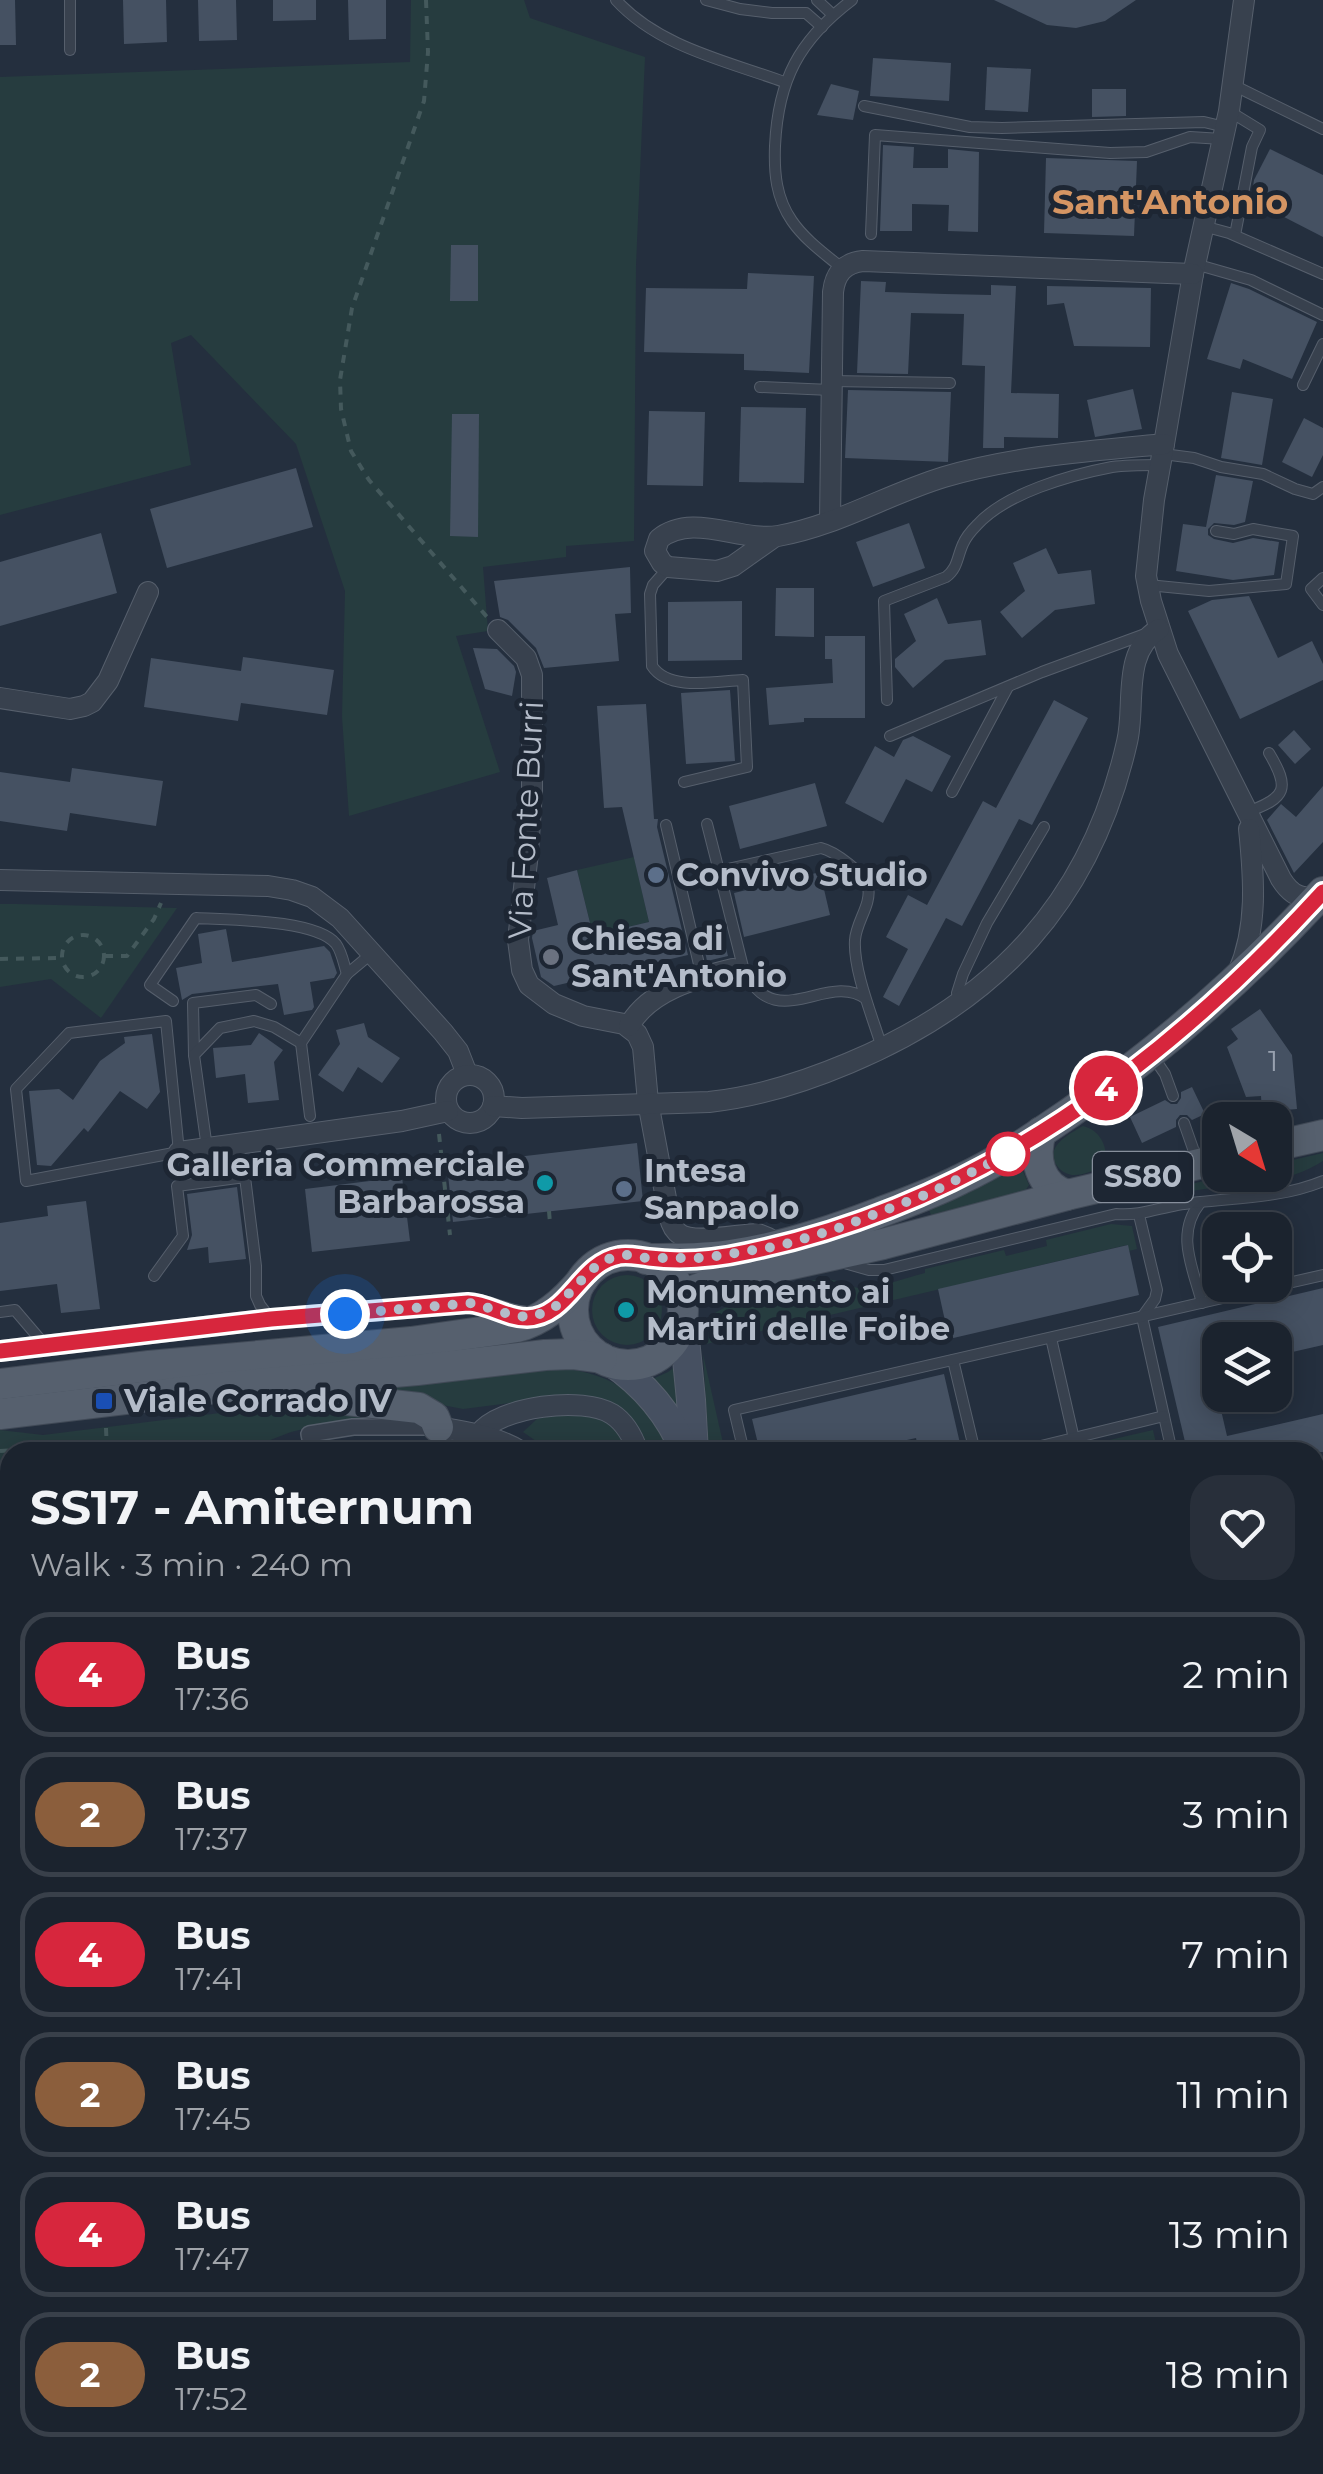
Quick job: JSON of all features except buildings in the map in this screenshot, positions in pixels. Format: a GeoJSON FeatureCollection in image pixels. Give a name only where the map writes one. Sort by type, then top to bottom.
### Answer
{"type":"FeatureCollection","features":[{"type":"Feature","properties":{"kind":"main road"},"geometry":{"type":"LineString","coordinates":[[0,1384],[477,1334],[528,1324],[552,1309],[591,1270],[608,1259],[627,1255],[714,1257],[779,1246],[836,1229],[981,1169],[1042,1132],[1151,1054],[1233,984],[1322,893]]}},
{"type":"Feature","properties":{"kind":"main road"},"geometry":{"type":"LineString","coordinates":[[1042,1132],[1037,1152],[1040,1172],[1052,1188],[1067,1196]]}},
{"type":"Feature","properties":{"kind":"main road"},"geometry":{"type":"LineString","coordinates":[[1292,1142],[1323,1135]]}},
{"type":"Feature","properties":{"kind":"main road","name":"SS80"},"geometry":{"type":"LineString","coordinates":[[682,1304],[694,1290],[724,1278],[826,1257],[1202,1164]]}},
{"type":"Feature","properties":{"kind":"main road"},"geometry":{"type":"LineString","coordinates":[[646,1258],[670,1275],[682,1304],[694,1442]]}},
{"type":"Feature","properties":{"kind":"main road"},"geometry":{"type":"LineString","coordinates":[[582,1279],[573,1306],[576,1327],[586,1345],[642,1387],[660,1407],[681,1442]]}},
{"type":"Feature","properties":{"kind":"main road"},"geometry":{"type":"LineString","coordinates":[[0,1414],[544,1355],[572,1354],[632,1364],[660,1354],[675,1337],[682,1304]]}},
{"type":"Feature","properties":{"kind":"main road"},"geometry":{"type":"LineString","coordinates":[[225,1387],[419,1408],[432,1414],[441,1440]]}},
{"type":"Feature","properties":{"kind":"street"},"geometry":{"type":"LineString","coordinates":[[1244,0],[1233,84],[1194,269],[1162,454],[1147,584],[1168,654],[1286,888],[1301,898],[1322,893]]}},
{"type":"Feature","properties":{"kind":"street"},"geometry":{"type":"LineString","coordinates":[[830,522],[834,286],[843,269],[863,262],[1194,269]]}},
{"type":"Feature","properties":{"kind":"street"},"geometry":{"type":"LineString","coordinates":[[774,536],[672,530],[659,538],[657,557],[668,567],[725,569],[774,536],[830,522],[927,483],[985,466],[1020,459],[1162,454]]}},
{"type":"Feature","properties":{"kind":"street"},"geometry":{"type":"LineString","coordinates":[[0,698],[70,709],[92,702],[108,681],[148,592]]}},
{"type":"Feature","properties":{"kind":"street"},"geometry":{"type":"LineString","coordinates":[[493,1106],[736,1099],[818,1075],[882,1048],[961,1002],[1032,939],[1087,852],[1107,809],[1127,742],[1137,654],[1159,629]]}},
{"type":"Feature","properties":{"kind":"street","name":"Via Fonte Burri"},"geometry":{"type":"LineString","coordinates":[[498,630],[528,662],[532,680],[532,790],[518,924],[522,970],[529,985],[554,1004],[584,1016],[629,1026]]}},
{"type":"Feature","properties":{"kind":"street"},"geometry":{"type":"LineString","coordinates":[[1233,984],[1248,945],[1253,914],[1246,812]]}},
{"type":"Feature","properties":{"kind":"street"},"geometry":{"type":"LineString","coordinates":[[0,880],[268,886],[302,893],[340,918],[372,953],[458,1051],[467,1074]]}},
{"type":"Feature","properties":{"kind":"street"},"geometry":{"type":"LineString","coordinates":[[733,970],[702,977],[666,992],[637,1013],[629,1026],[643,1046],[648,1102],[674,1228],[688,1239],[758,1234],[779,1246]]}},
{"type":"Feature","properties":{"kind":"street"},"geometry":{"type":"LineString","coordinates":[[178,1152],[442,1113],[468,1124],[484,1119],[493,1106],[493,1090],[475,1074],[459,1076],[448,1087],[442,1113]]}},
{"type":"Feature","properties":{"kind":"street"},"geometry":{"type":"LineString","coordinates":[[0,1350],[271,1319],[468,1303],[523,1318],[552,1309]]}},
{"type":"Feature","properties":{"kind":"street"},"geometry":{"type":"LineString","coordinates":[[479,1434],[490,1422],[512,1414],[580,1404],[608,1412],[621,1421],[634,1442]]}},
{"type":"Feature","properties":{"kind":"street"},"geometry":{"type":"LineString","coordinates":[[311,1442],[309,1434],[353,1426],[441,1440],[479,1434],[502,1442]]}},
{"type":"Feature","properties":{"kind":"lane"},"geometry":{"type":"LineString","coordinates":[[70,0],[70,50]]}},
{"type":"Feature","properties":{"kind":"lane"},"geometry":{"type":"LineString","coordinates":[[616,0],[636,19],[670,41],[784,82]]}},
{"type":"Feature","properties":{"kind":"lane"},"geometry":{"type":"LineString","coordinates":[[706,0],[740,9],[806,13],[822,27]]}},
{"type":"Feature","properties":{"kind":"lane"},"geometry":{"type":"LineString","coordinates":[[817,0],[834,15]]}},
{"type":"Feature","properties":{"kind":"lane"},"geometry":{"type":"LineString","coordinates":[[843,269],[790,219],[780,197],[775,168],[776,125],[784,82],[797,58],[822,27],[852,0]]}},
{"type":"Feature","properties":{"kind":"lane"},"geometry":{"type":"LineString","coordinates":[[1233,84],[1323,129]]}},
{"type":"Feature","properties":{"kind":"lane"},"geometry":{"type":"LineString","coordinates":[[864,106],[970,126],[1002,128],[1204,122],[1260,130],[1252,147],[1235,235]]}},
{"type":"Feature","properties":{"kind":"lane"},"geometry":{"type":"LineString","coordinates":[[870,234],[875,135],[1110,153],[1146,152],[1225,126]]}},
{"type":"Feature","properties":{"kind":"lane"},"geometry":{"type":"LineString","coordinates":[[1204,226],[1235,235],[1323,274]]}},
{"type":"Feature","properties":{"kind":"lane"},"geometry":{"type":"LineString","coordinates":[[1194,269],[1220,270],[1250,280],[1323,315]]}},
{"type":"Feature","properties":{"kind":"lane"},"geometry":{"type":"LineString","coordinates":[[1304,385],[1323,344]]}},
{"type":"Feature","properties":{"kind":"lane"},"geometry":{"type":"LineString","coordinates":[[760,387],[950,383]]}},
{"type":"Feature","properties":{"kind":"lane"},"geometry":{"type":"LineString","coordinates":[[886,700],[884,601],[946,578],[956,568],[964,542],[979,522],[1004,503],[1058,482],[1162,454],[1263,474],[1314,494],[1323,487]]}},
{"type":"Feature","properties":{"kind":"lane"},"geometry":{"type":"LineString","coordinates":[[1147,584],[1209,591],[1286,584],[1293,536],[1253,529],[1234,534],[1216,532]]}},
{"type":"Feature","properties":{"kind":"lane"},"geometry":{"type":"LineString","coordinates":[[668,567],[652,585],[650,594],[652,666],[656,673],[687,682],[743,680],[747,766],[684,782]]}},
{"type":"Feature","properties":{"kind":"lane"},"geometry":{"type":"LineString","coordinates":[[1323,578],[1311,589],[1323,604]]}},
{"type":"Feature","properties":{"kind":"lane"},"geometry":{"type":"LineString","coordinates":[[890,736],[1159,629]]}},
{"type":"Feature","properties":{"kind":"lane"},"geometry":{"type":"LineString","coordinates":[[952,792],[1008,686]]}},
{"type":"Feature","properties":{"kind":"lane"},"geometry":{"type":"LineString","coordinates":[[1246,812],[1270,803],[1282,789],[1282,776],[1269,753]]}},
{"type":"Feature","properties":{"kind":"lane"},"geometry":{"type":"LineString","coordinates":[[666,824],[702,977]]}},
{"type":"Feature","properties":{"kind":"lane"},"geometry":{"type":"LineString","coordinates":[[707,824],[745,972],[761,992],[786,1002],[851,992],[866,999]]}},
{"type":"Feature","properties":{"kind":"lane"},"geometry":{"type":"LineString","coordinates":[[961,1002],[957,994],[962,974],[987,923],[1044,827]]}},
{"type":"Feature","properties":{"kind":"lane"},"geometry":{"type":"LineString","coordinates":[[719,871],[821,848],[862,875],[869,893],[855,943],[866,999],[882,1048]]}},
{"type":"Feature","properties":{"kind":"lane"},"geometry":{"type":"LineString","coordinates":[[173,1002],[150,985],[196,918],[282,922],[327,937],[335,943],[347,974]]}},
{"type":"Feature","properties":{"kind":"lane"},"geometry":{"type":"LineString","coordinates":[[310,1116],[301,1043],[347,974],[372,953]]}},
{"type":"Feature","properties":{"kind":"lane"},"geometry":{"type":"LineString","coordinates":[[206,1148],[192,1004],[256,995],[272,1004]]}},
{"type":"Feature","properties":{"kind":"lane"},"geometry":{"type":"LineString","coordinates":[[194,1054],[220,1028],[254,1020],[274,1026],[301,1043]]}},
{"type":"Feature","properties":{"kind":"lane"},"geometry":{"type":"LineString","coordinates":[[166,1022],[178,1152],[26,1181],[16,1089],[68,1033],[166,1022]]}},
{"type":"Feature","properties":{"kind":"lane"},"geometry":{"type":"LineString","coordinates":[[1151,1054],[1165,1074],[1173,1096]]}},
{"type":"Feature","properties":{"kind":"lane"},"geometry":{"type":"LineString","coordinates":[[1184,1123],[1202,1151]]}},
{"type":"Feature","properties":{"kind":"lane"},"geometry":{"type":"LineString","coordinates":[[154,1276],[183,1236],[177,1186],[246,1177],[256,1296],[271,1319]]}},
{"type":"Feature","properties":{"kind":"lane"},"geometry":{"type":"LineString","coordinates":[[826,1257],[869,1270],[884,1270],[1116,1214],[1139,1215],[1178,1205],[1287,1192],[1323,1181]]}},
{"type":"Feature","properties":{"kind":"lane"},"geometry":{"type":"LineString","coordinates":[[1200,1203],[1186,1227],[1202,1303]]}},
{"type":"Feature","properties":{"kind":"lane"},"geometry":{"type":"LineString","coordinates":[[1139,1215],[1157,1290],[1142,1317],[1170,1442]]}},
{"type":"Feature","properties":{"kind":"lane"},"geometry":{"type":"LineString","coordinates":[[742,1442],[734,1410],[1323,1275]]}},
{"type":"Feature","properties":{"kind":"lane"},"geometry":{"type":"LineString","coordinates":[[0,1312],[16,1310],[44,1345]]}},
{"type":"Feature","properties":{"kind":"lane"},"geometry":{"type":"LineString","coordinates":[[1051,1338],[1075,1442]]}},
{"type":"Feature","properties":{"kind":"lane"},"geometry":{"type":"LineString","coordinates":[[953,1360],[973,1442]]}},
{"type":"Feature","properties":{"kind":"lane"},"geometry":{"type":"LineString","coordinates":[[1058,1442],[1164,1416]]}},
{"type":"Feature","properties":{"kind":"path"},"geometry":{"type":"LineString","coordinates":[[426,0],[428,52],[424,101],[352,308],[340,380],[341,409],[351,451],[370,480],[498,630]]}},
{"type":"Feature","properties":{"kind":"path"},"geometry":{"type":"LineString","coordinates":[[104,956],[127,956],[156,916],[162,884]]}},
{"type":"Feature","properties":{"kind":"path"},"geometry":{"type":"LineString","coordinates":[[84,935],[98,940],[104,956],[96,972],[82,976],[69,971],[62,958],[71,939],[84,935]]}},
{"type":"Feature","properties":{"kind":"path"},"geometry":{"type":"LineString","coordinates":[[0,959],[62,958]]}},
{"type":"Feature","properties":{"kind":"path"},"geometry":{"type":"LineString","coordinates":[[442,1113],[450,1235]]}},
{"type":"Feature","properties":{"kind":"path"},"geometry":{"type":"LineString","coordinates":[[549,1211],[550,1223]]}},
{"type":"Feature","properties":{"kind":"path"},"geometry":{"type":"LineString","coordinates":[[106,1423],[107,1442]]}},
{"type":"Feature","properties":{"kind":"green space"},"geometry":{"type":"Polygon","coordinates":[[[411,0],[524,0],[530,18],[645,57],[636,265],[634,541],[566,546],[566,557],[483,567],[488,631],[456,636],[500,772],[349,816],[342,717],[345,591],[296,444],[191,335],[171,343],[191,465],[0,515],[0,77],[410,62],[411,0]]]}},
{"type":"Feature","properties":{"kind":"green space"},"geometry":{"type":"Polygon","coordinates":[[[634,857],[649,922],[593,935],[577,870],[634,857]]]}},
{"type":"Feature","properties":{"kind":"green space"},"geometry":{"type":"Polygon","coordinates":[[[0,904],[177,908],[101,1018],[51,979],[0,987],[0,904]]]}},
{"type":"Feature","properties":{"kind":"green space"},"geometry":{"type":"Polygon","coordinates":[[[1083,1126],[1095,1132],[1102,1142],[1106,1154],[1104,1167],[1070,1175],[1058,1167],[1053,1154],[1059,1142],[1083,1126]]]}},
{"type":"Feature","properties":{"kind":"green space"},"geometry":{"type":"Polygon","coordinates":[[[1323,1153],[1323,1161],[1292,1176],[1292,1160],[1323,1153]]]}},
{"type":"Feature","properties":{"kind":"green space"},"geometry":{"type":"Polygon","coordinates":[[[1019,1163],[1029,1185],[1025,1191],[931,1215],[928,1207],[1019,1163]]]}},
{"type":"Feature","properties":{"kind":"green space"},"geometry":{"type":"Polygon","coordinates":[[[1202,1181],[1202,1190],[1145,1202],[1145,1195],[1202,1181]]]}},
{"type":"Feature","properties":{"kind":"green space"},"geometry":{"type":"Polygon","coordinates":[[[1111,1224],[1132,1226],[1137,1249],[1129,1251],[1127,1245],[702,1345],[705,1322],[713,1315],[781,1287],[827,1279],[872,1287],[925,1273],[925,1269],[1004,1250],[1006,1256],[1047,1246],[1046,1240],[1111,1224]]]}},
{"type":"Feature","properties":{"kind":"green space"},"geometry":{"type":"Polygon","coordinates":[[[627,1275],[641,1277],[652,1285],[660,1296],[660,1324],[652,1335],[641,1343],[627,1345],[613,1343],[602,1335],[594,1324],[592,1310],[594,1296],[602,1285],[613,1277],[627,1275]]]}},
{"type":"Feature","properties":{"kind":"green space"},"geometry":{"type":"Polygon","coordinates":[[[703,1354],[723,1442],[708,1442],[703,1354]]]}},
{"type":"Feature","properties":{"kind":"green space"},"geometry":{"type":"Polygon","coordinates":[[[679,1364],[681,1412],[648,1381],[679,1364]]]}},
{"type":"Feature","properties":{"kind":"green space"},"geometry":{"type":"Polygon","coordinates":[[[558,1368],[578,1371],[627,1392],[651,1417],[664,1442],[640,1442],[611,1403],[595,1397],[577,1395],[463,1409],[364,1390],[558,1368]]]}},
{"type":"Feature","properties":{"kind":"green space"},"geometry":{"type":"Polygon","coordinates":[[[276,1406],[369,1415],[368,1419],[324,1424],[265,1442],[0,1442],[0,1430],[43,1435],[276,1406]]]}},
{"type":"Feature","properties":{"kind":"green space"},"geometry":{"type":"Polygon","coordinates":[[[557,1415],[600,1419],[616,1430],[623,1442],[538,1442],[523,1432],[537,1419],[557,1415]]]}},
{"type":"Feature","properties":{"kind":"green space"},"geometry":{"type":"Polygon","coordinates":[[[1153,1430],[1156,1442],[1101,1442],[1153,1430]]]}},
{"type":"Feature","properties":{"kind":"bus line","name":"4"},"geometry":{"type":"LineString","coordinates":[[0,1351],[271,1319],[468,1303],[534,1317],[558,1305],[591,1270],[614,1257],[728,1256],[836,1229],[981,1169],[1099,1093],[1210,1005],[1323,892]]}},
{"type":"Feature","properties":{"kind":"place","name":"Convivo Studio"},"geometry":{"type":"Point","coordinates":[656,875]}},
{"type":"Feature","properties":{"kind":"place","name":"Chiesa di Sant'Antonio"},"geometry":{"type":"Point","coordinates":[551,957]}},
{"type":"Feature","properties":{"kind":"place","name":"Galleria Commerciale Barbarossa"},"geometry":{"type":"Point","coordinates":[545,1183]}},
{"type":"Feature","properties":{"kind":"place","name":"Intesa Sanpaolo"},"geometry":{"type":"Point","coordinates":[624,1189]}},
{"type":"Feature","properties":{"kind":"place","name":"Monumento ai Martiri delle Foibe"},"geometry":{"type":"Point","coordinates":[626,1310]}},
{"type":"Feature","properties":{"kind":"place","name":"Viale Corrado IV"},"geometry":{"type":"Point","coordinates":[104,1401]}},
{"type":"Feature","properties":{"kind":"district","name":"Sant'Antonio"},"geometry":{"type":"Point","coordinates":[1170,202]}},
{"type":"Feature","properties":{"kind":"route"},"geometry":{"type":"LineString","coordinates":[[345,1314],[472,1303],[515,1316],[534,1317],[558,1305],[591,1270],[608,1259],[627,1255],[704,1258],[779,1246],[930,1193],[1008,1154]]}}]}
